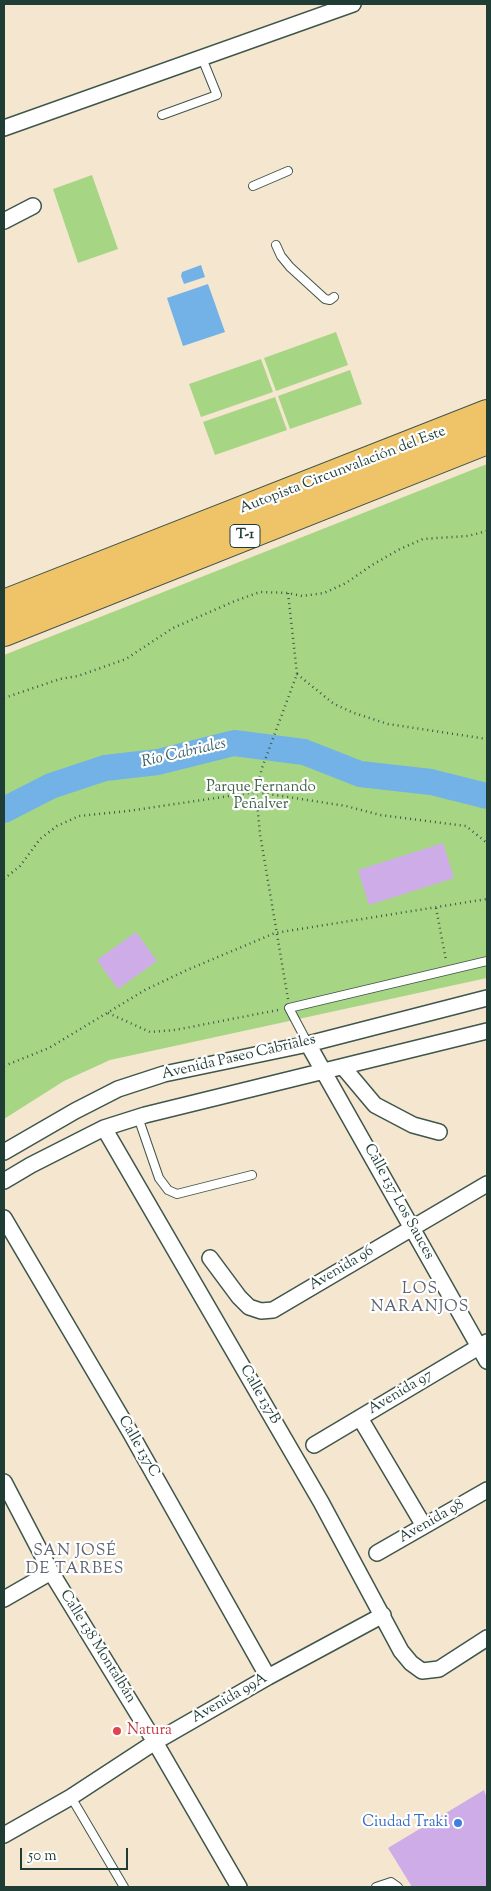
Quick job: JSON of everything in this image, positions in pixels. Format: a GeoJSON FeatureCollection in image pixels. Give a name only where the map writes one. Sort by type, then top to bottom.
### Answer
{"type":"FeatureCollection","features":[{"type":"Feature","properties":{"kind":"highway","name":"Autopista Circunvalación del Este"},"geometry":{"type":"LineString","coordinates":[[4,604],[487,414]]}},
{"type":"Feature","properties":{"kind":"highway","name":"Autopista Circunvalación del Este"},"geometry":{"type":"LineString","coordinates":[[4,632],[487,440]]}},
{"type":"Feature","properties":{"kind":"street"},"geometry":{"type":"LineString","coordinates":[[4,128],[353,4]]}},
{"type":"Feature","properties":{"kind":"street"},"geometry":{"type":"LineString","coordinates":[[4,221],[33,206]]}},
{"type":"Feature","properties":{"kind":"street","name":"Avenida Paseo Cabriales"},"geometry":{"type":"LineString","coordinates":[[4,1152],[75,1111],[118,1089],[164,1074],[308,1044],[487,998]]}},
{"type":"Feature","properties":{"kind":"street"},"geometry":{"type":"LineString","coordinates":[[4,1181],[104,1128],[138,1117],[220,1095],[324,1072],[487,1031]]}},
{"type":"Feature","properties":{"kind":"street","name":"Calle 137 Los Sauces"},"geometry":{"type":"LineString","coordinates":[[308,1044],[412,1228],[483,1344],[487,1361]]}},
{"type":"Feature","properties":{"kind":"street"},"geometry":{"type":"LineString","coordinates":[[343,1067],[374,1105],[413,1125],[439,1132]]}},
{"type":"Feature","properties":{"kind":"street","name":"Calle 137B"},"geometry":{"type":"LineString","coordinates":[[104,1128],[321,1502],[401,1651],[411,1663],[422,1671],[439,1669],[487,1638]]}},
{"type":"Feature","properties":{"kind":"street","name":"Avenida 96"},"geometry":{"type":"LineString","coordinates":[[210,1258],[249,1307],[262,1311],[273,1310],[487,1184]]}},
{"type":"Feature","properties":{"kind":"street","name":"Calle 137C"},"geometry":{"type":"LineString","coordinates":[[4,1218],[134,1440],[268,1677]]}},
{"type":"Feature","properties":{"kind":"street","name":"Avenida 97"},"geometry":{"type":"LineString","coordinates":[[314,1445],[483,1344]]}},
{"type":"Feature","properties":{"kind":"street"},"geometry":{"type":"LineString","coordinates":[[360,1418],[424,1526]]}},
{"type":"Feature","properties":{"kind":"street","name":"Calle 138 Montalbán"},"geometry":{"type":"LineString","coordinates":[[4,1482],[51,1572],[156,1742],[239,1887]]}},
{"type":"Feature","properties":{"kind":"street","name":"Avenida 98"},"geometry":{"type":"LineString","coordinates":[[377,1553],[487,1490]]}},
{"type":"Feature","properties":{"kind":"street"},"geometry":{"type":"LineString","coordinates":[[4,1599],[51,1572]]}},
{"type":"Feature","properties":{"kind":"street","name":"Avenida 99A"},"geometry":{"type":"LineString","coordinates":[[4,1835],[71,1797],[156,1742],[268,1677],[383,1615]]}},
{"type":"Feature","properties":{"kind":"lane"},"geometry":{"type":"LineString","coordinates":[[162,115],[217,95],[202,58]]}},
{"type":"Feature","properties":{"kind":"lane"},"geometry":{"type":"LineString","coordinates":[[252,186],[288,171]]}},
{"type":"Feature","properties":{"kind":"lane"},"geometry":{"type":"LineString","coordinates":[[276,246],[290,267],[325,299],[330,300],[334,297]]}},
{"type":"Feature","properties":{"kind":"lane"},"geometry":{"type":"LineString","coordinates":[[308,1044],[289,1008],[487,961]]}},
{"type":"Feature","properties":{"kind":"lane"},"geometry":{"type":"LineString","coordinates":[[138,1117],[159,1178],[168,1190],[178,1194],[252,1175]]}},
{"type":"Feature","properties":{"kind":"lane"},"geometry":{"type":"LineString","coordinates":[[71,1797],[124,1887]]}},
{"type":"Feature","properties":{"kind":"lane"},"geometry":{"type":"LineString","coordinates":[[376,1887],[390,1882],[398,1887]]}},
{"type":"Feature","properties":{"kind":"path"},"geometry":{"type":"LineString","coordinates":[[4,698],[126,659],[173,628],[235,600],[260,592],[288,593],[302,596],[324,594],[346,583],[400,549],[423,538],[468,536],[487,531]]}},
{"type":"Feature","properties":{"kind":"path"},"geometry":{"type":"LineString","coordinates":[[108,1013],[150,1032],[175,1030],[289,1008],[275,933],[260,834],[256,792],[262,768],[297,674],[288,593]]}},
{"type":"Feature","properties":{"kind":"path"},"geometry":{"type":"LineString","coordinates":[[297,674],[334,704],[354,713],[388,724],[487,739]]}},
{"type":"Feature","properties":{"kind":"path"},"geometry":{"type":"LineString","coordinates":[[4,878],[20,866],[40,839],[57,826],[79,816],[128,811],[256,792],[346,806],[380,815],[466,826],[487,843]]}},
{"type":"Feature","properties":{"kind":"path"},"geometry":{"type":"LineString","coordinates":[[4,1066],[50,1048],[145,990],[275,933],[487,899]]}},
{"type":"Feature","properties":{"kind":"path"},"geometry":{"type":"LineString","coordinates":[[436,908],[448,970]]}},
{"type":"Feature","properties":{"kind":"green space"},"geometry":{"type":"Polygon","coordinates":[[[92,175],[118,249],[78,263],[53,189],[92,175]]]}},
{"type":"Feature","properties":{"kind":"green space"},"geometry":{"type":"Polygon","coordinates":[[[336,332],[348,365],[276,391],[264,358],[336,332]]]}},
{"type":"Feature","properties":{"kind":"green space"},"geometry":{"type":"Polygon","coordinates":[[[261,359],[273,392],[201,417],[189,384],[261,359]]]}},
{"type":"Feature","properties":{"kind":"green space"},"geometry":{"type":"Polygon","coordinates":[[[350,370],[362,404],[290,429],[278,396],[350,370]]]}},
{"type":"Feature","properties":{"kind":"green space"},"geometry":{"type":"Polygon","coordinates":[[[275,397],[287,430],[215,455],[203,422],[275,397]]]}},
{"type":"Feature","properties":{"kind":"green space","name":"Parque Fernando Peñalver"},"geometry":{"type":"Polygon","coordinates":[[[487,464],[487,978],[110,1060],[64,1081],[4,1119],[4,655],[487,464]]]}},
{"type":"Feature","properties":{"kind":"water"},"geometry":{"type":"Polygon","coordinates":[[[201,265],[205,277],[184,284],[181,276],[182,272],[201,265]]]}},
{"type":"Feature","properties":{"kind":"water"},"geometry":{"type":"Polygon","coordinates":[[[208,284],[225,332],[183,346],[167,298],[208,284]]]}},
{"type":"Feature","properties":{"kind":"building"},"geometry":{"type":"Polygon","coordinates":[[[443,843],[454,878],[369,905],[358,870],[443,843]]]}},
{"type":"Feature","properties":{"kind":"building"},"geometry":{"type":"Polygon","coordinates":[[[136,932],[157,961],[118,989],[97,960],[136,932]]]}},
{"type":"Feature","properties":{"kind":"building","name":"Ciudad Traki"},"geometry":{"type":"Polygon","coordinates":[[[484,1790],[487,1799],[487,1887],[412,1887],[388,1848],[484,1790]]]}},
{"type":"Feature","properties":{"kind":"waterway","name":"Río Cabriales"},"geometry":{"type":"LineString","coordinates":[[4,810],[51,786],[105,768],[158,762],[234,743],[304,752],[360,774],[431,782],[487,796]]}},
{"type":"Feature","properties":{"kind":"place","name":"Natura"},"geometry":{"type":"Point","coordinates":[117,1731]}},
{"type":"Feature","properties":{"kind":"place","name":"Ciudad Traki"},"geometry":{"type":"Point","coordinates":[458,1823]}},
{"type":"Feature","properties":{"kind":"district","name":"LOS NARANJOS"},"geometry":{"type":"Point","coordinates":[420,1299]}},
{"type":"Feature","properties":{"kind":"district","name":"SAN JOSÉ DE TARBES"},"geometry":{"type":"Point","coordinates":[75,1561]}}]}
